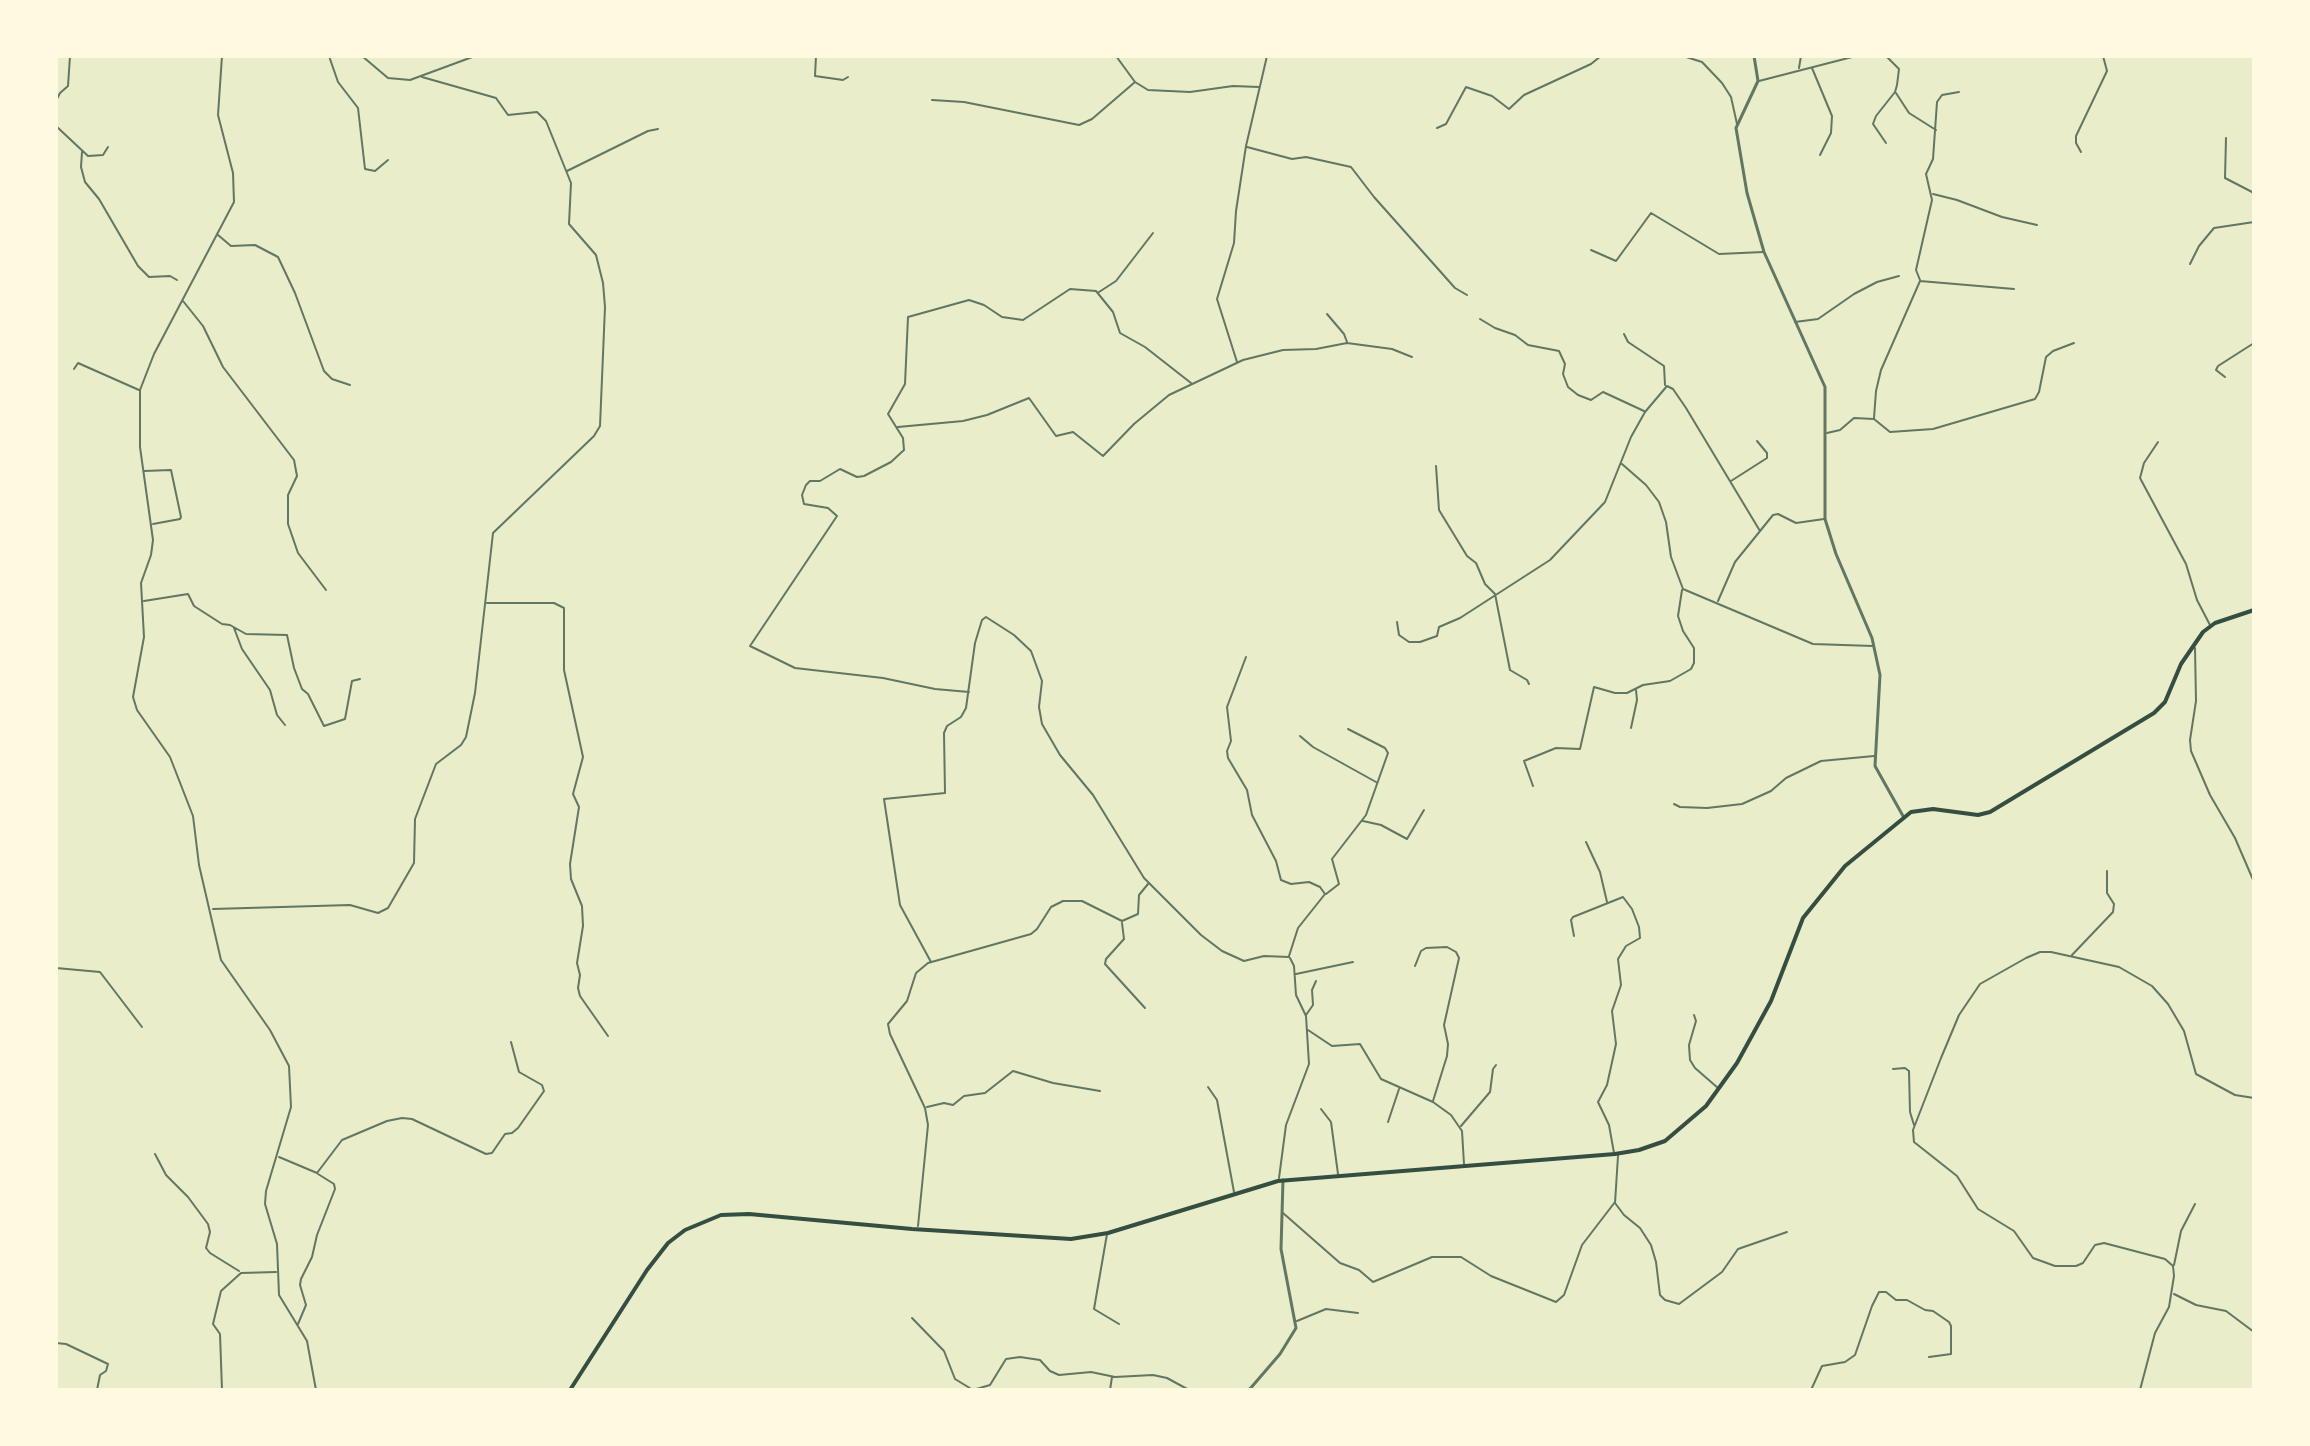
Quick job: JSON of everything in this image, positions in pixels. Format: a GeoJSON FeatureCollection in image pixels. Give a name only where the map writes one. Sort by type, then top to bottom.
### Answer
{"type":"FeatureCollection","features":[{"type":"Feature","properties":{"kind":"highway"},"geometry":{"type":"LineString","coordinates":[[570,1390],[647,1270],[668,1243],[703,1221],[721,1215],[749,1214],[1055,1240],[1108,1233],[1281,1180],[1616,1154],[1665,1141],[1696,1116],[1719,1088],[1756,1031],[1771,1001],[1798,927],[1807,911],[1845,866],[1903,816],[1917,810],[1933,809],[1984,814],[2161,707],[2195,642],[2211,626],[2254,610]]}},
{"type":"Feature","properties":{"kind":"street"},"geometry":{"type":"LineString","coordinates":[[56,101],[68,86],[70,56]]}},
{"type":"Feature","properties":{"kind":"street"},"geometry":{"type":"LineString","coordinates":[[222,56],[218,115],[235,190],[233,206],[154,354],[140,390],[139,423],[152,524],[152,550],[140,586],[144,637],[135,679],[134,701],[141,717],[170,757],[193,816],[199,865],[224,966],[270,1030],[289,1066],[291,1107],[265,1204],[277,1244],[281,1302],[307,1341],[316,1390]]}},
{"type":"Feature","properties":{"kind":"street"},"geometry":{"type":"LineString","coordinates":[[329,56],[338,82],[358,108],[365,169],[375,171],[388,160]]}},
{"type":"Feature","properties":{"kind":"street"},"geometry":{"type":"LineString","coordinates":[[362,56],[388,78],[410,80],[475,56]]}},
{"type":"Feature","properties":{"kind":"street"},"geometry":{"type":"LineString","coordinates":[[816,56],[815,76],[843,80],[848,77]]}},
{"type":"Feature","properties":{"kind":"street"},"geometry":{"type":"LineString","coordinates":[[1116,56],[1135,82],[1145,89],[1260,87]]}},
{"type":"Feature","properties":{"kind":"street"},"geometry":{"type":"LineString","coordinates":[[1237,363],[1217,299],[1234,243],[1246,146],[1267,56]]}},
{"type":"Feature","properties":{"kind":"street"},"geometry":{"type":"LineString","coordinates":[[1437,128],[1446,124],[1466,87],[1492,96],[1509,109],[1524,95],[1591,64],[1601,56]]}},
{"type":"Feature","properties":{"kind":"street"},"geometry":{"type":"LineString","coordinates":[[1683,56],[1702,62]]}},
{"type":"Feature","properties":{"kind":"street"},"geometry":{"type":"LineString","coordinates":[[1700,56],[1730,94],[1747,193],[1764,252],[1825,387],[1825,519],[1874,646],[1880,675],[1876,770],[1903,816]]}},
{"type":"Feature","properties":{"kind":"street"},"geometry":{"type":"LineString","coordinates":[[1737,124],[1758,81],[1754,56]]}},
{"type":"Feature","properties":{"kind":"street"},"geometry":{"type":"LineString","coordinates":[[1799,69],[1801,56]]}},
{"type":"Feature","properties":{"kind":"street"},"geometry":{"type":"LineString","coordinates":[[1758,81],[1856,56]]}},
{"type":"Feature","properties":{"kind":"street"},"geometry":{"type":"LineString","coordinates":[[1886,56],[1899,69],[1895,92],[1873,124],[1886,143]]}},
{"type":"Feature","properties":{"kind":"street"},"geometry":{"type":"LineString","coordinates":[[2081,152],[2076,136],[2107,71],[2103,56]]}},
{"type":"Feature","properties":{"kind":"street"},"geometry":{"type":"LineString","coordinates":[[1811,67],[1832,116],[1831,133],[1820,155]]}},
{"type":"Feature","properties":{"kind":"street"},"geometry":{"type":"LineString","coordinates":[[210,909],[350,905],[378,913],[388,908],[414,863],[415,819],[436,764],[461,745],[466,737],[475,693],[493,533],[594,436],[600,426],[605,307],[603,283],[596,255],[569,222],[572,187],[546,121],[539,113],[511,115],[496,98],[422,77]]}},
{"type":"Feature","properties":{"kind":"street"},"geometry":{"type":"LineString","coordinates":[[932,100],[964,102],[1076,126],[1092,119],[1135,82]]}},
{"type":"Feature","properties":{"kind":"street"},"geometry":{"type":"LineString","coordinates":[[1895,92],[1909,113],[1936,130]]}},
{"type":"Feature","properties":{"kind":"street"},"geometry":{"type":"LineString","coordinates":[[1874,419],[1881,370],[1920,281],[1916,270],[1932,194],[1926,174],[1932,161],[1939,97],[1959,92]]}},
{"type":"Feature","properties":{"kind":"street"},"geometry":{"type":"LineString","coordinates":[[56,126],[88,156],[101,157],[108,147]]}},
{"type":"Feature","properties":{"kind":"street"},"geometry":{"type":"LineString","coordinates":[[566,171],[658,129]]}},
{"type":"Feature","properties":{"kind":"street"},"geometry":{"type":"LineString","coordinates":[[2226,138],[2225,178],[2254,193]]}},
{"type":"Feature","properties":{"kind":"street"},"geometry":{"type":"LineString","coordinates":[[1246,146],[1284,157],[1306,157],[1351,167],[1448,281],[1467,295]]}},
{"type":"Feature","properties":{"kind":"street"},"geometry":{"type":"LineString","coordinates":[[82,152],[81,167],[85,182],[99,199],[138,266],[149,277],[170,276],[177,280]]}},
{"type":"Feature","properties":{"kind":"street"},"geometry":{"type":"LineString","coordinates":[[1932,194],[2037,225]]}},
{"type":"Feature","properties":{"kind":"street"},"geometry":{"type":"LineString","coordinates":[[1591,250],[1616,261],[1651,213],[1719,254],[1764,252]]}},
{"type":"Feature","properties":{"kind":"street"},"geometry":{"type":"LineString","coordinates":[[2190,264],[2199,246],[2214,228],[2254,222]]}},
{"type":"Feature","properties":{"kind":"street"},"geometry":{"type":"LineString","coordinates":[[969,692],[795,668],[750,646],[837,516],[828,508],[804,504],[802,495],[806,485],[840,469],[860,477],[891,462],[904,450],[903,438],[888,414],[905,384],[907,320],[910,315],[927,314],[969,300],[984,305],[1002,317],[1023,320],[1070,289],[1098,293],[1116,281],[1153,233]]}},
{"type":"Feature","properties":{"kind":"street"},"geometry":{"type":"LineString","coordinates":[[217,234],[231,246],[255,245],[278,257],[324,371],[332,379],[350,385]]}},
{"type":"Feature","properties":{"kind":"street"},"geometry":{"type":"LineString","coordinates":[[1794,322],[1818,319],[1854,294],[1877,282],[1899,276]]}},
{"type":"Feature","properties":{"kind":"street"},"geometry":{"type":"LineString","coordinates":[[1920,281],[2014,289]]}},
{"type":"Feature","properties":{"kind":"street"},"geometry":{"type":"LineString","coordinates":[[1098,293],[1111,310],[1120,333],[1145,347],[1191,383]]}},
{"type":"Feature","properties":{"kind":"street"},"geometry":{"type":"LineString","coordinates":[[183,300],[203,326],[223,367],[294,460],[297,471],[288,495],[288,524],[298,553],[326,590]]}},
{"type":"Feature","properties":{"kind":"street"},"geometry":{"type":"LineString","coordinates":[[1327,314],[1344,334],[1347,343]]}},
{"type":"Feature","properties":{"kind":"street"},"geometry":{"type":"LineString","coordinates":[[1480,319],[1515,335],[1528,345],[1559,351],[1565,364],[1563,374],[1568,387],[1578,395],[1591,400],[1603,392],[1645,412]]}},
{"type":"Feature","properties":{"kind":"street"},"geometry":{"type":"LineString","coordinates":[[1397,622],[1401,637],[1409,642],[1437,636],[1439,627],[1460,618],[1550,560],[1605,502],[1645,412],[1665,386],[1664,366],[1628,342],[1624,334]]}},
{"type":"Feature","properties":{"kind":"street"},"geometry":{"type":"LineString","coordinates":[[898,427],[963,421],[1029,398],[1056,436],[1073,432],[1103,456],[1155,406],[1191,383],[1225,371],[1237,363],[1283,350],[1316,349],[1347,343],[1392,349],[1412,357]]}},
{"type":"Feature","properties":{"kind":"street"},"geometry":{"type":"LineString","coordinates":[[1826,434],[1840,430],[1851,419],[1874,419],[1890,432],[1915,431],[1966,421],[2035,399],[2048,355],[2074,343]]}},
{"type":"Feature","properties":{"kind":"street"},"geometry":{"type":"LineString","coordinates":[[2225,377],[2216,370],[2218,366],[2254,343]]}},
{"type":"Feature","properties":{"kind":"street"},"geometry":{"type":"LineString","coordinates":[[74,369],[78,363],[140,390]]}},
{"type":"Feature","properties":{"kind":"street"},"geometry":{"type":"LineString","coordinates":[[1665,386],[1673,389],[1760,531]]}},
{"type":"Feature","properties":{"kind":"street"},"geometry":{"type":"LineString","coordinates":[[1730,481],[1767,458],[1767,453],[1757,441]]}},
{"type":"Feature","properties":{"kind":"street"},"geometry":{"type":"LineString","coordinates":[[2158,442],[2144,463],[2140,478],[2186,564],[2197,601],[2211,626]]}},
{"type":"Feature","properties":{"kind":"street"},"geometry":{"type":"LineString","coordinates":[[1533,786],[1524,761],[1548,754],[1556,748],[1580,749],[1593,688],[1617,693],[1636,689],[1673,680],[1693,665],[1694,648],[1678,620],[1683,589],[1671,557],[1666,522],[1657,497],[1635,474],[1620,464]]}},
{"type":"Feature","properties":{"kind":"street"},"geometry":{"type":"LineString","coordinates":[[1436,466],[1439,510],[1467,556],[1476,563],[1485,584],[1495,594],[1510,670],[1529,684]]}},
{"type":"Feature","properties":{"kind":"street"},"geometry":{"type":"LineString","coordinates":[[143,471],[171,470],[181,517],[152,524]]}},
{"type":"Feature","properties":{"kind":"street"},"geometry":{"type":"LineString","coordinates":[[1717,603],[1735,562],[1777,514],[1796,523],[1825,519]]}},
{"type":"Feature","properties":{"kind":"street"},"geometry":{"type":"LineString","coordinates":[[1683,589],[1813,644],[1874,646]]}},
{"type":"Feature","properties":{"kind":"street"},"geometry":{"type":"LineString","coordinates":[[143,601],[188,594],[194,606],[222,624],[248,635],[287,635],[298,678],[324,726],[345,719],[352,681],[360,679]]}},
{"type":"Feature","properties":{"kind":"street"},"geometry":{"type":"LineString","coordinates":[[485,603],[554,603],[564,608],[564,670],[583,757],[573,794],[579,809],[570,864],[571,879],[582,906],[578,988],[580,996],[608,1036]]}},
{"type":"Feature","properties":{"kind":"street"},"geometry":{"type":"LineString","coordinates":[[931,962],[900,905],[884,799],[945,793],[944,733],[947,726],[963,715],[969,701],[984,618],[989,618],[1031,651],[1042,681],[1039,707],[1042,724],[1060,755],[1093,795],[1149,883],[1201,935],[1226,953],[1244,961],[1264,956],[1289,957]]}},
{"type":"Feature","properties":{"kind":"street"},"geometry":{"type":"LineString","coordinates":[[234,627],[242,649],[270,690],[277,715],[285,725]]}},
{"type":"Feature","properties":{"kind":"street"},"geometry":{"type":"LineString","coordinates":[[2195,642],[2196,701],[2190,747],[2210,795],[2235,838],[2254,882]]}},
{"type":"Feature","properties":{"kind":"street"},"geometry":{"type":"LineString","coordinates":[[1246,657],[1227,707],[1231,741],[1228,758],[1245,787],[1252,815],[1276,861],[1281,880],[1291,884],[1309,882],[1320,887],[1325,894]]}},
{"type":"Feature","properties":{"kind":"street"},"geometry":{"type":"LineString","coordinates":[[1631,728],[1636,689]]}},
{"type":"Feature","properties":{"kind":"street"},"geometry":{"type":"LineString","coordinates":[[1289,957],[1298,928],[1325,894],[1339,886],[1333,856],[1371,805],[1387,757],[1387,749],[1348,729]]}},
{"type":"Feature","properties":{"kind":"street"},"geometry":{"type":"LineString","coordinates":[[1300,736],[1313,747],[1377,783]]}},
{"type":"Feature","properties":{"kind":"street"},"geometry":{"type":"LineString","coordinates":[[1674,804],[1707,808],[1742,804],[1771,791],[1786,778],[1821,761],[1875,756]]}},
{"type":"Feature","properties":{"kind":"street"},"geometry":{"type":"LineString","coordinates":[[1362,821],[1381,825],[1407,839],[1424,810]]}},
{"type":"Feature","properties":{"kind":"street"},"geometry":{"type":"LineString","coordinates":[[1586,842],[1600,872],[1607,903]]}},
{"type":"Feature","properties":{"kind":"street"},"geometry":{"type":"LineString","coordinates":[[2072,956],[2113,912],[2114,904],[2107,893],[2107,871]]}},
{"type":"Feature","properties":{"kind":"street"},"geometry":{"type":"LineString","coordinates":[[1122,921],[1138,914],[1139,895],[1149,883]]}},
{"type":"Feature","properties":{"kind":"street"},"geometry":{"type":"LineString","coordinates":[[1574,936],[1571,918],[1621,898],[1626,899],[1636,917],[1640,937],[1626,946],[1618,959],[1621,985],[1612,1011],[1616,1044],[1607,1085],[1598,1102],[1609,1125],[1616,1154],[1615,1202],[1624,1215],[1640,1228],[1651,1245],[1660,1295],[1679,1304],[1722,1272],[1738,1249],[1787,1232]]}},
{"type":"Feature","properties":{"kind":"street"},"geometry":{"type":"LineString","coordinates":[[917,1229],[927,1147],[925,1108],[888,1024],[907,1001],[916,973],[931,962],[1031,934],[1051,907],[1063,901],[1082,901],[1122,921]]}},
{"type":"Feature","properties":{"kind":"street"},"geometry":{"type":"LineString","coordinates":[[1122,921],[1124,939],[1105,964],[1145,1008]]}},
{"type":"Feature","properties":{"kind":"street"},"geometry":{"type":"LineString","coordinates":[[1415,966],[1421,951],[1426,948],[1447,947],[1459,958],[1444,1025],[1447,1056],[1433,1102]]}},
{"type":"Feature","properties":{"kind":"street"},"geometry":{"type":"LineString","coordinates":[[2173,1266],[2165,1259],[2104,1243],[2095,1245],[2079,1265],[2055,1266],[2039,1262],[2026,1251],[2014,1231],[1978,1209],[1957,1176],[1915,1144],[1912,1135],[1914,1126],[1959,1015],[1976,988],[1986,979],[2035,954],[2051,952],[2119,967],[2152,986],[2168,1004],[2184,1031],[2196,1074],[2235,1095],[2254,1098]]}},
{"type":"Feature","properties":{"kind":"street"},"geometry":{"type":"LineString","coordinates":[[1249,1390],[1292,1337],[1296,1322],[1283,1264],[1281,1180],[1286,1125],[1309,1064],[1306,1016],[1296,995],[1294,964],[1289,957]]}},
{"type":"Feature","properties":{"kind":"street"},"geometry":{"type":"LineString","coordinates":[[1295,974],[1353,962]]}},
{"type":"Feature","properties":{"kind":"street"},"geometry":{"type":"LineString","coordinates":[[56,968],[102,973],[142,1027]]}},
{"type":"Feature","properties":{"kind":"street"},"geometry":{"type":"LineString","coordinates":[[1306,1016],[1313,1005],[1312,990],[1316,981]]}},
{"type":"Feature","properties":{"kind":"street"},"geometry":{"type":"LineString","coordinates":[[1694,1015],[1696,1021],[1689,1045],[1690,1060],[1719,1088]]}},
{"type":"Feature","properties":{"kind":"street"},"geometry":{"type":"LineString","coordinates":[[1307,1029],[1332,1046],[1360,1044],[1378,1076],[1433,1102],[1451,1115],[1461,1127],[1465,1166]]}},
{"type":"Feature","properties":{"kind":"street"},"geometry":{"type":"LineString","coordinates":[[317,1173],[342,1140],[395,1119],[412,1119],[457,1142],[486,1154],[492,1153],[505,1134],[518,1128],[544,1091],[542,1085],[519,1072],[511,1042]]}},
{"type":"Feature","properties":{"kind":"street"},"geometry":{"type":"LineString","coordinates":[[1461,1127],[1488,1095],[1496,1065]]}},
{"type":"Feature","properties":{"kind":"street"},"geometry":{"type":"LineString","coordinates":[[1893,1069],[1905,1068],[1909,1071],[1910,1112],[1914,1126]]}},
{"type":"Feature","properties":{"kind":"street"},"geometry":{"type":"LineString","coordinates":[[925,1108],[938,1104],[953,1105],[964,1096],[985,1093],[1013,1071],[1053,1083],[1100,1091]]}},
{"type":"Feature","properties":{"kind":"street"},"geometry":{"type":"LineString","coordinates":[[1208,1087],[1217,1100],[1235,1193]]}},
{"type":"Feature","properties":{"kind":"street"},"geometry":{"type":"LineString","coordinates":[[1388,1122],[1400,1088]]}},
{"type":"Feature","properties":{"kind":"street"},"geometry":{"type":"LineString","coordinates":[[1321,1109],[1331,1122],[1337,1149],[1338,1175]]}},
{"type":"Feature","properties":{"kind":"street"},"geometry":{"type":"LineString","coordinates":[[155,1154],[166,1175],[208,1224],[210,1232],[206,1248],[210,1253],[241,1273],[277,1272]]}},
{"type":"Feature","properties":{"kind":"street"},"geometry":{"type":"LineString","coordinates":[[278,1157],[317,1173],[334,1184],[335,1189],[312,1257],[301,1279],[306,1305],[297,1326]]}},
{"type":"Feature","properties":{"kind":"street"},"geometry":{"type":"LineString","coordinates":[[1282,1212],[1340,1263],[1357,1268],[1373,1282],[1432,1257],[1459,1256],[1491,1276],[1556,1302],[1567,1288],[1582,1245],[1615,1202]]}},
{"type":"Feature","properties":{"kind":"street"},"geometry":{"type":"LineString","coordinates":[[2140,1390],[2155,1333],[2169,1307],[2173,1266],[2181,1231],[2195,1204]]}},
{"type":"Feature","properties":{"kind":"street"},"geometry":{"type":"LineString","coordinates":[[1108,1233],[1094,1309],[1119,1324]]}},
{"type":"Feature","properties":{"kind":"street"},"geometry":{"type":"LineString","coordinates":[[222,1390],[220,1334],[213,1324],[221,1291],[241,1273]]}},
{"type":"Feature","properties":{"kind":"street"},"geometry":{"type":"LineString","coordinates":[[1811,1390],[1820,1368],[1845,1362],[1855,1355],[1879,1293],[1886,1292],[1893,1299],[1907,1300],[1949,1322],[1951,1354],[1929,1357]]}},
{"type":"Feature","properties":{"kind":"street"},"geometry":{"type":"LineString","coordinates":[[2172,1293],[2196,1305],[2229,1312],[2254,1332]]}},
{"type":"Feature","properties":{"kind":"street"},"geometry":{"type":"LineString","coordinates":[[1296,1322],[1326,1309],[1358,1313]]}},
{"type":"Feature","properties":{"kind":"street"},"geometry":{"type":"LineString","coordinates":[[912,1318],[944,1351],[955,1379],[973,1390],[990,1385],[1006,1359],[1020,1357],[1040,1360],[1050,1371],[1059,1375],[1099,1372],[1112,1376],[1161,1376],[1189,1390]]}},
{"type":"Feature","properties":{"kind":"street"},"geometry":{"type":"LineString","coordinates":[[56,1343],[69,1345],[108,1364],[106,1371],[100,1375],[97,1390]]}},
{"type":"Feature","properties":{"kind":"street"},"geometry":{"type":"LineString","coordinates":[[1110,1390],[1112,1376]]}}]}
